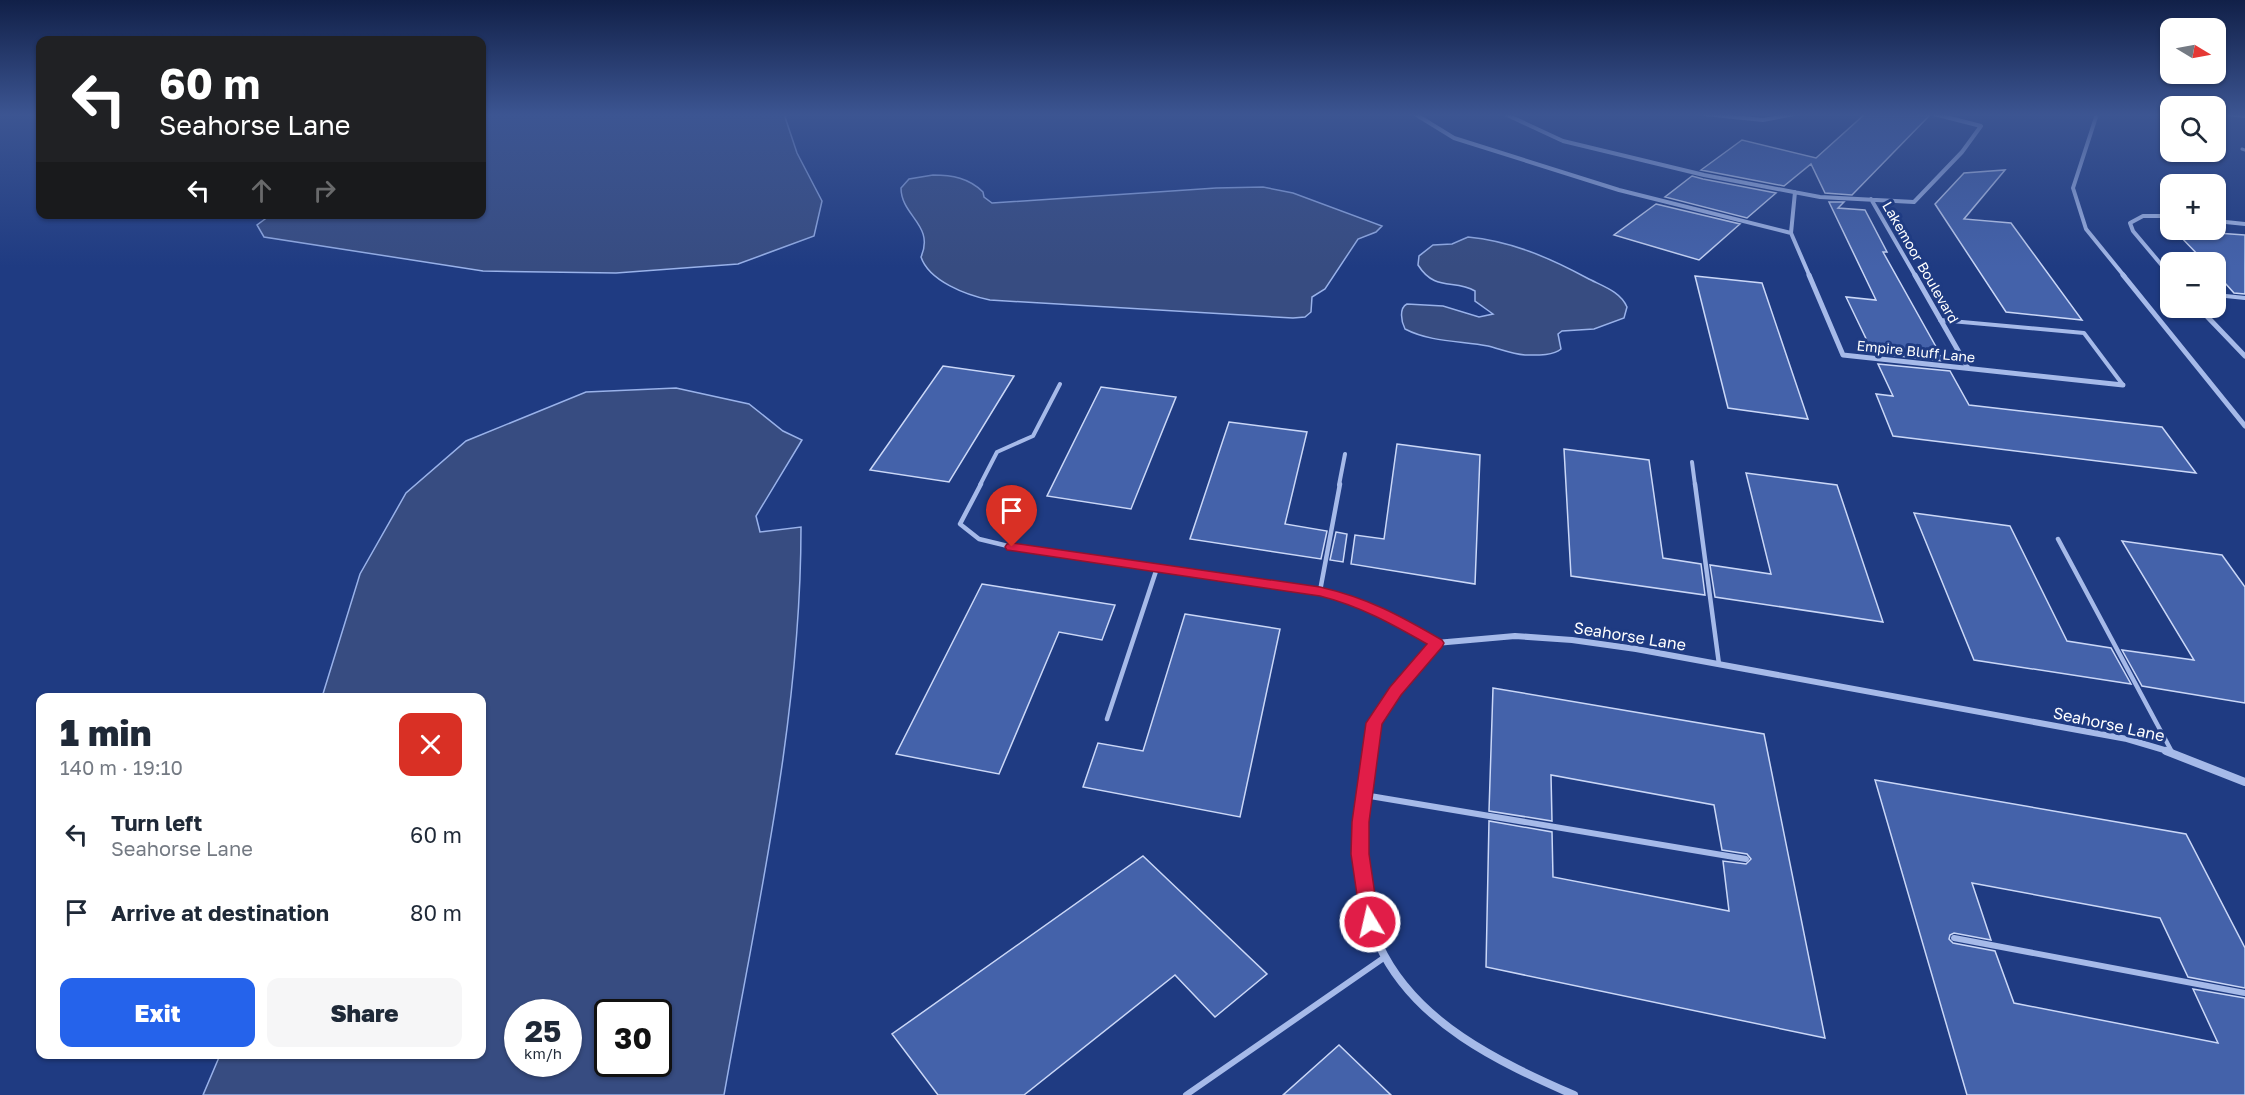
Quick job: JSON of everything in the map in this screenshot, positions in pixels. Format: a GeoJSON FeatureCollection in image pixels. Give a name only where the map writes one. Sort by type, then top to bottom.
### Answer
{"type":"FeatureCollection","features":[{"type":"Feature","properties":{"kind":"street"},"geometry":{"type":"LineString","coordinates":[[1540,165],[1619,190],[1791,233]]}},
{"type":"Feature","properties":{"kind":"street"},"geometry":{"type":"LineString","coordinates":[[1663,165],[1820,197],[1871,199]]}},
{"type":"Feature","properties":{"kind":"street","name":"Lakemoor Boulevard"},"geometry":{"type":"LineString","coordinates":[[1871,199],[1914,202],[1949,165]]}},
{"type":"Feature","properties":{"kind":"street"},"geometry":{"type":"LineString","coordinates":[[2080,165],[2073,188],[2086,229],[2245,426]]}},
{"type":"Feature","properties":{"kind":"street","name":"Empire Bluff Lane"},"geometry":{"type":"LineString","coordinates":[[1795,192],[1791,233],[1843,355],[2123,385]]}},
{"type":"Feature","properties":{"kind":"street","name":"Lakemoor Boulevard"},"geometry":{"type":"LineString","coordinates":[[1871,199],[1968,368]]}},
{"type":"Feature","properties":{"kind":"street"},"geometry":{"type":"LineString","coordinates":[[2160,216],[2142,216],[2134,219],[2130,224],[2133,231],[2160,263]]}},
{"type":"Feature","properties":{"kind":"street"},"geometry":{"type":"LineString","coordinates":[[2226,222],[2245,224]]}},
{"type":"Feature","properties":{"kind":"street"},"geometry":{"type":"LineString","coordinates":[[2209,318],[2245,356]]}},
{"type":"Feature","properties":{"kind":"street"},"geometry":{"type":"LineString","coordinates":[[1012,547],[1320,591],[1350,599],[1384,613],[1436,643],[1398,687],[1374,723],[1360,822],[1360,854],[1370,922],[1384,957],[1432,1014],[1462,1038],[1509,1066],[1574,1095]]}},
{"type":"Feature","properties":{"kind":"street","name":"Seahorse Lane"},"geometry":{"type":"LineString","coordinates":[[1436,643],[1515,636],[1572,640],[1719,664],[2127,739],[2172,752],[2221,770],[2245,782]]}},
{"type":"Feature","properties":{"kind":"lane"},"geometry":{"type":"LineString","coordinates":[[2226,296],[2245,298]]}},
{"type":"Feature","properties":{"kind":"lane"},"geometry":{"type":"LineString","coordinates":[[1940,320],[2084,333],[2123,385]]}},
{"type":"Feature","properties":{"kind":"lane"},"geometry":{"type":"LineString","coordinates":[[1012,547],[979,539],[960,524],[997,452],[1033,436],[1060,384]]}},
{"type":"Feature","properties":{"kind":"lane"},"geometry":{"type":"LineString","coordinates":[[1320,591],[1345,454]]}},
{"type":"Feature","properties":{"kind":"lane"},"geometry":{"type":"LineString","coordinates":[[1692,462],[1719,664]]}},
{"type":"Feature","properties":{"kind":"lane"},"geometry":{"type":"LineString","coordinates":[[2058,539],[2172,752]]}},
{"type":"Feature","properties":{"kind":"lane"},"geometry":{"type":"LineString","coordinates":[[1107,719],[1156,568]]}},
{"type":"Feature","properties":{"kind":"lane"},"geometry":{"type":"LineString","coordinates":[[1364,795],[1746,859]]}},
{"type":"Feature","properties":{"kind":"lane"},"geometry":{"type":"LineString","coordinates":[[1954,938],[2245,993]]}},
{"type":"Feature","properties":{"kind":"lane"},"geometry":{"type":"LineString","coordinates":[[1186,1095],[1384,957]]}},
{"type":"Feature","properties":{"kind":"water"},"geometry":{"type":"Polygon","coordinates":[[[486,165],[803,165],[822,201],[814,236],[738,264],[616,273],[483,271],[264,237],[257,225],[265,219],[486,219],[486,165]]]}},
{"type":"Feature","properties":{"kind":"water"},"geometry":{"type":"Polygon","coordinates":[[[933,175],[966,180],[978,187],[984,197],[992,203],[1263,187],[1293,193],[1382,226],[1376,232],[1358,239],[1325,289],[1312,297],[1311,312],[1305,317],[990,300],[970,295],[950,286],[925,266],[921,257],[924,237],[921,228],[902,198],[901,188],[909,179],[933,175]]]}},
{"type":"Feature","properties":{"kind":"water"},"geometry":{"type":"Polygon","coordinates":[[[1468,237],[1515,246],[1604,286],[1624,301],[1627,307],[1624,318],[1594,329],[1562,331],[1558,334],[1561,349],[1539,355],[1511,353],[1488,346],[1435,339],[1405,329],[1402,315],[1403,308],[1407,304],[1443,306],[1479,317],[1493,314],[1475,301],[1475,291],[1431,279],[1418,265],[1419,256],[1433,245],[1452,244],[1468,237]]]}},
{"type":"Feature","properties":{"kind":"water"},"geometry":{"type":"Polygon","coordinates":[[[676,388],[749,404],[783,431],[802,440],[756,516],[760,532],[801,527],[799,599],[794,670],[775,812],[724,1095],[203,1095],[218,1059],[486,1059],[486,693],[323,693],[360,574],[406,493],[466,441],[586,392],[676,388]]]}},
{"type":"Feature","properties":{"kind":"building"},"geometry":{"type":"Polygon","coordinates":[[[1708,165],[1810,165],[1784,186],[1701,170],[1708,165]]]}},
{"type":"Feature","properties":{"kind":"building"},"geometry":{"type":"Polygon","coordinates":[[[1812,165],[1881,165],[1852,195],[1825,193],[1812,165]]]}},
{"type":"Feature","properties":{"kind":"building"},"geometry":{"type":"Polygon","coordinates":[[[2005,170],[1964,219],[2011,223],[2082,320],[2006,312],[1935,204],[1964,173],[2005,170]]]}},
{"type":"Feature","properties":{"kind":"building"},"geometry":{"type":"Polygon","coordinates":[[[1692,176],[1776,193],[1747,218],[1665,197],[1692,176]]]}},
{"type":"Feature","properties":{"kind":"building"},"geometry":{"type":"Polygon","coordinates":[[[1829,202],[1844,202],[1838,208],[1865,210],[1887,252],[1883,252],[1944,361],[1873,353],[1846,297],[1876,300],[1829,202]]]}},
{"type":"Feature","properties":{"kind":"building"},"geometry":{"type":"Polygon","coordinates":[[[1656,204],[1740,224],[1699,260],[1614,235],[1656,204]]]}},
{"type":"Feature","properties":{"kind":"building"},"geometry":{"type":"Polygon","coordinates":[[[2226,234],[2245,235],[2245,294],[2234,293],[2226,284],[2226,252],[2195,252],[2184,240],[2226,240],[2226,234]]]}},
{"type":"Feature","properties":{"kind":"building"},"geometry":{"type":"Polygon","coordinates":[[[1695,276],[1762,283],[1808,419],[1728,408],[1695,276]]]}},
{"type":"Feature","properties":{"kind":"building"},"geometry":{"type":"Polygon","coordinates":[[[1878,364],[1950,371],[1969,405],[2162,427],[2196,473],[1893,436],[1876,394],[1893,396],[1878,364]]]}},
{"type":"Feature","properties":{"kind":"building"},"geometry":{"type":"Polygon","coordinates":[[[943,366],[1014,376],[949,482],[870,470],[943,366]]]}},
{"type":"Feature","properties":{"kind":"building"},"geometry":{"type":"Polygon","coordinates":[[[1101,387],[1176,397],[1131,509],[1047,496],[1101,387]]]}},
{"type":"Feature","properties":{"kind":"building"},"geometry":{"type":"Polygon","coordinates":[[[1229,422],[1307,432],[1285,524],[1327,531],[1321,559],[1190,539],[1229,422]]]}},
{"type":"Feature","properties":{"kind":"building"},"geometry":{"type":"Polygon","coordinates":[[[1397,444],[1480,455],[1475,584],[1351,564],[1355,535],[1384,539],[1397,444]]]}},
{"type":"Feature","properties":{"kind":"building"},"geometry":{"type":"Polygon","coordinates":[[[1564,449],[1649,460],[1663,558],[1701,564],[1705,595],[1571,576],[1564,449]]]}},
{"type":"Feature","properties":{"kind":"building"},"geometry":{"type":"Polygon","coordinates":[[[1746,473],[1837,485],[1883,622],[1715,597],[1710,565],[1771,574],[1746,473]]]}},
{"type":"Feature","properties":{"kind":"building"},"geometry":{"type":"Polygon","coordinates":[[[1914,513],[2010,526],[2067,641],[2111,648],[2131,684],[1974,660],[1914,513]]]}},
{"type":"Feature","properties":{"kind":"building"},"geometry":{"type":"Polygon","coordinates":[[[1336,532],[1347,534],[1343,562],[1330,560],[1336,532]]]}},
{"type":"Feature","properties":{"kind":"building"},"geometry":{"type":"Polygon","coordinates":[[[2122,541],[2222,555],[2245,587],[2245,703],[2142,686],[2122,650],[2194,660],[2122,541]]]}},
{"type":"Feature","properties":{"kind":"building"},"geometry":{"type":"Polygon","coordinates":[[[982,584],[1115,605],[1102,640],[1059,632],[999,774],[896,754],[982,584]]]}},
{"type":"Feature","properties":{"kind":"building"},"geometry":{"type":"Polygon","coordinates":[[[1185,614],[1280,629],[1240,817],[1083,787],[1098,743],[1143,751],[1185,614]]]}},
{"type":"Feature","properties":{"kind":"building"},"geometry":{"type":"Polygon","coordinates":[[[1493,688],[1764,734],[1825,1038],[1486,967],[1489,821],[1552,832],[1553,877],[1729,911],[1723,861],[1746,864],[1751,859],[1747,854],[1722,850],[1714,805],[1551,775],[1552,821],[1489,811],[1493,688]]]}},
{"type":"Feature","properties":{"kind":"building"},"geometry":{"type":"Polygon","coordinates":[[[1875,780],[2186,834],[2245,948],[2245,988],[2188,977],[2160,918],[1972,883],[1991,940],[1954,933],[1949,939],[1953,943],[1995,951],[2014,1003],[2218,1043],[2193,989],[2245,998],[2245,1095],[1967,1095],[1875,780]]]}},
{"type":"Feature","properties":{"kind":"building"},"geometry":{"type":"Polygon","coordinates":[[[1143,856],[1267,974],[1215,1017],[1175,975],[1024,1095],[938,1095],[892,1034],[1143,856]]]}},
{"type":"Feature","properties":{"kind":"building"},"geometry":{"type":"Polygon","coordinates":[[[1339,1045],[1391,1095],[1283,1095],[1339,1045]]]}},
{"type":"Feature","properties":{"kind":"route"},"geometry":{"type":"LineString","coordinates":[[1012,547],[1320,591],[1350,599],[1384,613],[1436,643],[1388,701],[1374,723],[1360,822],[1360,854],[1370,922]]}}]}
